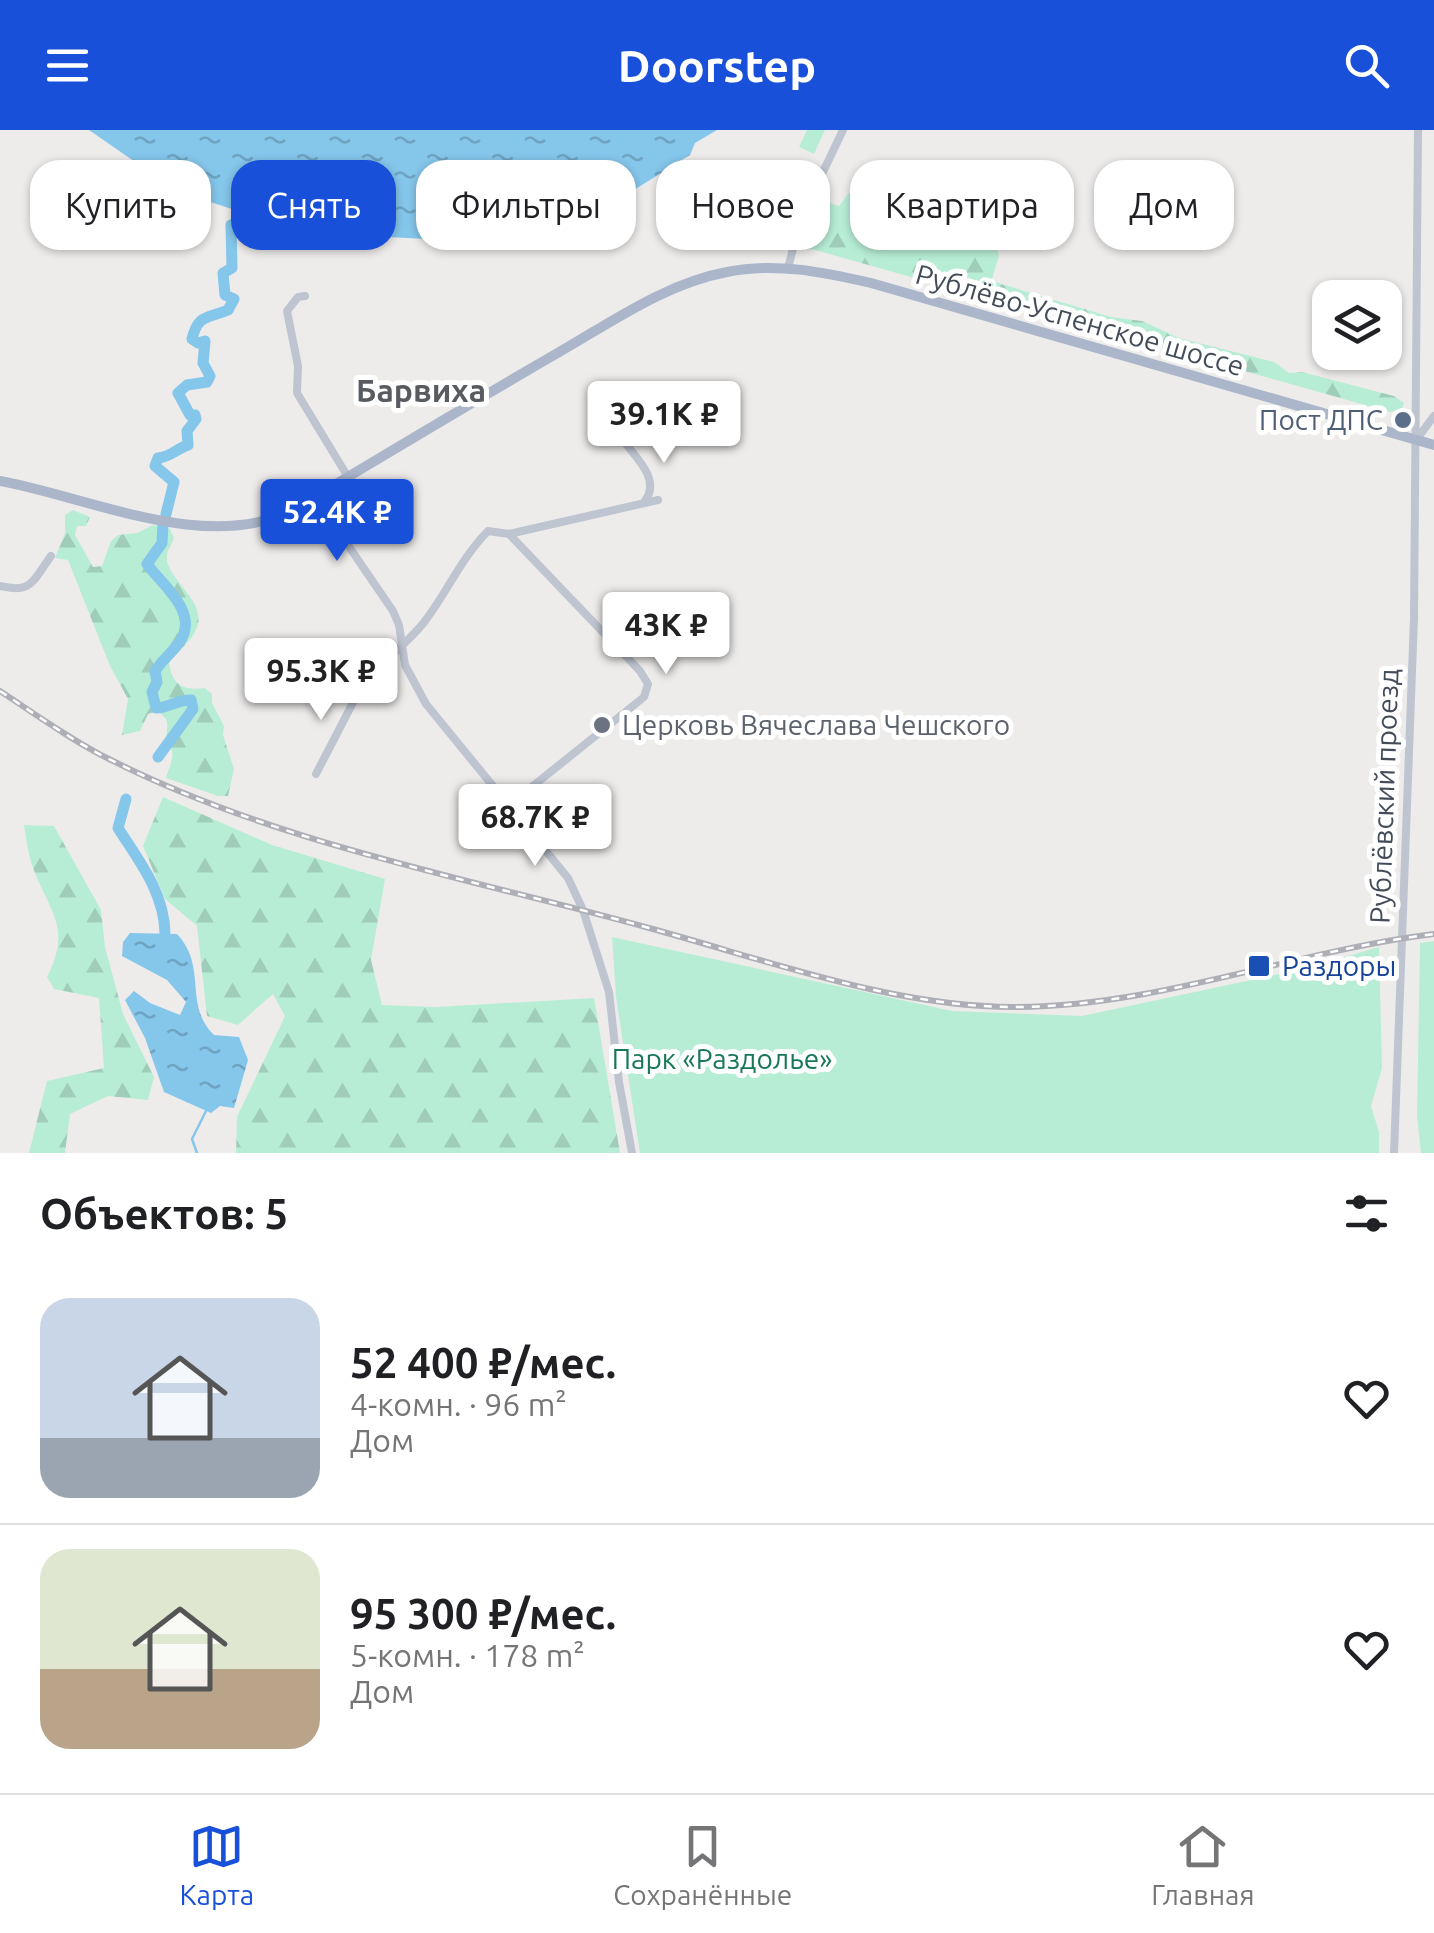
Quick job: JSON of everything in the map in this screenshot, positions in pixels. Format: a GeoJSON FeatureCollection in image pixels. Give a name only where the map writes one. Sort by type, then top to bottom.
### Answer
{"type":"FeatureCollection","features":[{"type":"Feature","properties":{"kind":"main road","name":"Рублёво-Успенское шоссе"},"geometry":{"type":"LineString","coordinates":[[0,481],[134,515],[205,524],[262,524],[314,498],[469,403],[665,293],[730,271],[788,268],[870,283],[1434,445]]}},
{"type":"Feature","properties":{"kind":"street"},"geometry":{"type":"LineString","coordinates":[[788,268],[801,218],[843,130]]}},
{"type":"Feature","properties":{"kind":"street","name":"Рублёвский проезд"},"geometry":{"type":"LineString","coordinates":[[1394,1153],[1413,637],[1418,130]]}},
{"type":"Feature","properties":{"kind":"street"},"geometry":{"type":"LineString","coordinates":[[305,296],[287,311],[298,366],[297,393],[348,477]]}},
{"type":"Feature","properties":{"kind":"street"},"geometry":{"type":"LineString","coordinates":[[628,409],[618,432],[642,463],[652,486],[650,497],[642,504]]}},
{"type":"Feature","properties":{"kind":"street"},"geometry":{"type":"LineString","coordinates":[[1417,440],[1426,422],[1434,416]]}},
{"type":"Feature","properties":{"kind":"street"},"geometry":{"type":"LineString","coordinates":[[314,498],[393,611],[405,665],[426,704],[568,878],[584,910],[609,992],[632,1153]]}},
{"type":"Feature","properties":{"kind":"street"},"geometry":{"type":"LineString","coordinates":[[316,774],[360,689],[424,622],[488,531],[508,534],[658,500]]}},
{"type":"Feature","properties":{"kind":"street"},"geometry":{"type":"LineString","coordinates":[[508,534],[640,671],[648,684],[644,697],[508,806]]}},
{"type":"Feature","properties":{"kind":"street"},"geometry":{"type":"LineString","coordinates":[[0,586],[21,591],[28,588],[51,556]]}},
{"type":"Feature","properties":{"kind":"street"},"geometry":{"type":"LineString","coordinates":[[320,670],[331,686],[360,689]]}},
{"type":"Feature","properties":{"kind":"green space"},"geometry":{"type":"Polygon","coordinates":[[[807,130],[825,130],[814,154],[799,147],[807,130]]]}},
{"type":"Feature","properties":{"kind":"green space"},"geometry":{"type":"Polygon","coordinates":[[[848,194],[850,250],[998,250],[992,279],[998,283],[1111,317],[1142,321],[1179,338],[1274,362],[1289,373],[1302,372],[1394,396],[1404,403],[1402,409],[1390,412],[815,250],[830,250],[830,203],[839,206],[848,194]]]}},
{"type":"Feature","properties":{"kind":"green space"},"geometry":{"type":"Polygon","coordinates":[[[73,510],[90,517],[86,526],[77,526],[75,535],[93,567],[102,566],[111,541],[118,535],[137,533],[153,525],[170,529],[174,538],[167,561],[194,604],[198,622],[192,636],[169,662],[180,685],[205,688],[212,694],[234,769],[228,796],[166,778],[172,751],[167,743],[167,722],[157,711],[148,714],[140,731],[122,735],[128,699],[110,666],[68,560],[55,558],[65,533],[65,515],[73,510]]]}},
{"type":"Feature","properties":{"kind":"green space"},"geometry":{"type":"Polygon","coordinates":[[[163,797],[272,845],[385,879],[371,960],[382,1005],[436,1007],[594,998],[620,1153],[236,1153],[237,1117],[285,1016],[273,994],[238,1025],[207,1016],[197,926],[165,899],[143,846],[163,797]]]}},
{"type":"Feature","properties":{"kind":"green space"},"geometry":{"type":"Polygon","coordinates":[[[24,825],[54,826],[101,910],[105,947],[123,1014],[154,1077],[148,1100],[108,1096],[70,1114],[65,1153],[29,1153],[47,1081],[104,1068],[99,998],[54,989],[47,977],[58,944],[58,931],[32,865],[24,825]]]}},
{"type":"Feature","properties":{"kind":"green space","name":"Парк «Раздолье»"},"geometry":{"type":"Polygon","coordinates":[[[612,937],[952,1011],[1082,1016],[1307,968],[1379,947],[1382,1068],[1371,1106],[1379,1132],[1379,1153],[640,1153],[616,997],[612,937]]]}},
{"type":"Feature","properties":{"kind":"green space"},"geometry":{"type":"Polygon","coordinates":[[[1434,941],[1434,1153],[1421,1153],[1417,1116],[1420,943],[1434,941]]]}},
{"type":"Feature","properties":{"kind":"water"},"geometry":{"type":"Polygon","coordinates":[[[89,130],[717,130],[695,143],[690,155],[682,160],[656,160],[656,176],[636,189],[636,160],[416,160],[416,238],[396,237],[396,160],[231,160],[231,209],[211,202],[211,160],[132,160],[89,130]]]}},
{"type":"Feature","properties":{"kind":"water"},"geometry":{"type":"Polygon","coordinates":[[[130,933],[177,934],[186,947],[205,1023],[214,1035],[239,1037],[248,1060],[234,1108],[220,1106],[211,1113],[164,1092],[145,1038],[125,1000],[134,991],[150,1003],[180,1015],[186,1002],[167,980],[122,956],[123,942],[130,933]]]}},
{"type":"Feature","properties":{"kind":"waterway"},"geometry":{"type":"LineString","coordinates":[[166,514],[174,482],[155,466],[158,458],[188,445],[187,431],[196,419],[178,393],[187,385],[207,382],[210,376],[203,363],[205,341],[198,343],[192,339],[200,321],[228,310],[234,299],[225,295],[223,273],[232,268],[232,250]]}},
{"type":"Feature","properties":{"kind":"waterway"},"geometry":{"type":"LineString","coordinates":[[158,757],[193,709],[191,700],[156,708],[152,692],[157,682],[155,671],[181,640],[185,629],[182,609],[147,564],[162,543],[163,524]]}},
{"type":"Feature","properties":{"kind":"waterway"},"geometry":{"type":"LineString","coordinates":[[126,799],[118,828],[155,890],[165,933]]}},
{"type":"Feature","properties":{"kind":"waterway"},"geometry":{"type":"LineString","coordinates":[[197,1153],[192,1139],[206,1111]]}},
{"type":"Feature","properties":{"kind":"railway"},"geometry":{"type":"LineString","coordinates":[[0,691],[109,759],[173,789],[306,837],[832,980],[925,1000],[1018,1007],[1123,998],[1330,952],[1434,934]]}},
{"type":"Feature","properties":{"kind":"place","name":"Пост ДПС"},"geometry":{"type":"Point","coordinates":[1403,420]}},
{"type":"Feature","properties":{"kind":"place","name":"Церковь Вячеслава Чешского"},"geometry":{"type":"Point","coordinates":[602,725]}},
{"type":"Feature","properties":{"kind":"place","name":"Раздоры"},"geometry":{"type":"Point","coordinates":[1259,966]}},
{"type":"Feature","properties":{"kind":"district","name":"Барвиха"},"geometry":{"type":"Point","coordinates":[421,391]}}]}
